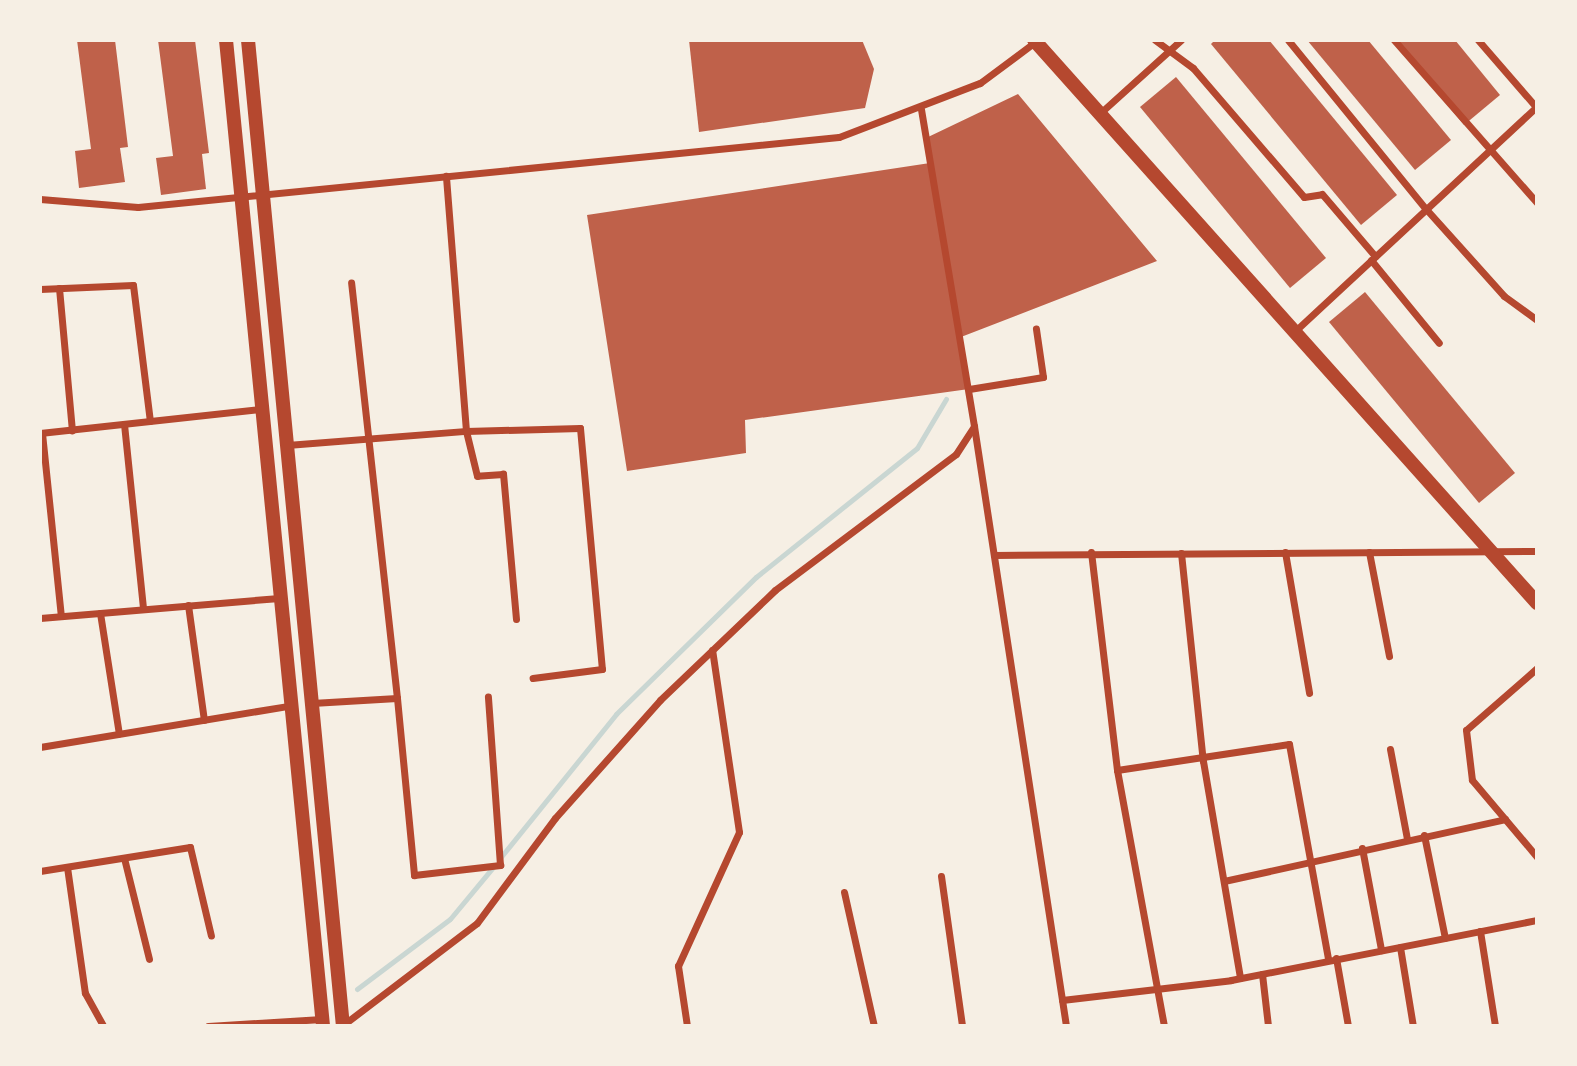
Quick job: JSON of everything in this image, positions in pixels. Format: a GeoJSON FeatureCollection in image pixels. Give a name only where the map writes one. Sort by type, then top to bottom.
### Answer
{"type":"FeatureCollection","features":[{"type":"Feature","properties":{"kind":"main road"},"geometry":{"type":"LineString","coordinates":[[226,40],[322,1022]]}},
{"type":"Feature","properties":{"kind":"main road"},"geometry":{"type":"LineString","coordinates":[[248,40],[343,1026]]}},
{"type":"Feature","properties":{"kind":"main road"},"geometry":{"type":"LineString","coordinates":[[1034,41],[1097,116],[1537,603]]}},
{"type":"Feature","properties":{"kind":"street"},"geometry":{"type":"LineString","coordinates":[[1155,40],[1167,53],[1194,68],[1304,197],[1322,194],[1439,343]]}},
{"type":"Feature","properties":{"kind":"street"},"geometry":{"type":"LineString","coordinates":[[1097,116],[1181,40]]}},
{"type":"Feature","properties":{"kind":"street"},"geometry":{"type":"LineString","coordinates":[[1288,40],[1426,209],[1504,296],[1537,320]]}},
{"type":"Feature","properties":{"kind":"street"},"geometry":{"type":"LineString","coordinates":[[1394,40],[1537,203]]}},
{"type":"Feature","properties":{"kind":"street"},"geometry":{"type":"LineString","coordinates":[[1294,332],[1536,107],[1478,40]]}},
{"type":"Feature","properties":{"kind":"street"},"geometry":{"type":"LineString","coordinates":[[40,199],[138,208],[839,137],[920,109],[980,83],[1034,41]]}},
{"type":"Feature","properties":{"kind":"street"},"geometry":{"type":"LineString","coordinates":[[920,109],[969,389],[1066,1026]]}},
{"type":"Feature","properties":{"kind":"street"},"geometry":{"type":"LineString","coordinates":[[446,176],[466,430],[477,476],[503,474],[516,619]]}},
{"type":"Feature","properties":{"kind":"street"},"geometry":{"type":"LineString","coordinates":[[351,283],[371,437],[414,875],[500,865],[488,696]]}},
{"type":"Feature","properties":{"kind":"street"},"geometry":{"type":"LineString","coordinates":[[40,289],[133,285],[150,421]]}},
{"type":"Feature","properties":{"kind":"street"},"geometry":{"type":"LineString","coordinates":[[59,288],[72,430]]}},
{"type":"Feature","properties":{"kind":"street"},"geometry":{"type":"LineString","coordinates":[[969,389],[1043,377],[1036,329]]}},
{"type":"Feature","properties":{"kind":"street"},"geometry":{"type":"LineString","coordinates":[[61,616],[41,433],[260,409]]}},
{"type":"Feature","properties":{"kind":"street"},"geometry":{"type":"LineString","coordinates":[[124,424],[143,609]]}},
{"type":"Feature","properties":{"kind":"street"},"geometry":{"type":"LineString","coordinates":[[343,1026],[477,923],[555,818],[712,650],[775,590],[957,454],[974,426]]}},
{"type":"Feature","properties":{"kind":"street"},"geometry":{"type":"LineString","coordinates":[[286,445],[466,430],[580,428],[602,669],[533,678]]}},
{"type":"Feature","properties":{"kind":"street"},"geometry":{"type":"LineString","coordinates":[[994,555],[1091,552],[1537,551]]}},
{"type":"Feature","properties":{"kind":"street"},"geometry":{"type":"LineString","coordinates":[[1091,552],[1118,770],[1164,1026]]}},
{"type":"Feature","properties":{"kind":"street"},"geometry":{"type":"LineString","coordinates":[[1285,552],[1310,693]]}},
{"type":"Feature","properties":{"kind":"street"},"geometry":{"type":"LineString","coordinates":[[1369,552],[1389,656]]}},
{"type":"Feature","properties":{"kind":"street"},"geometry":{"type":"LineString","coordinates":[[1181,553],[1203,761],[1240,978]]}},
{"type":"Feature","properties":{"kind":"street"},"geometry":{"type":"LineString","coordinates":[[40,618],[279,598]]}},
{"type":"Feature","properties":{"kind":"street"},"geometry":{"type":"LineString","coordinates":[[188,606],[204,720]]}},
{"type":"Feature","properties":{"kind":"street"},"geometry":{"type":"LineString","coordinates":[[100,613],[119,734]]}},
{"type":"Feature","properties":{"kind":"street"},"geometry":{"type":"LineString","coordinates":[[687,1026],[678,966],[739,832],[712,650]]}},
{"type":"Feature","properties":{"kind":"street"},"geometry":{"type":"LineString","coordinates":[[1537,667],[1466,730],[1472,780],[1537,857]]}},
{"type":"Feature","properties":{"kind":"street"},"geometry":{"type":"LineString","coordinates":[[311,703],[397,698]]}},
{"type":"Feature","properties":{"kind":"street"},"geometry":{"type":"LineString","coordinates":[[40,747],[289,706]]}},
{"type":"Feature","properties":{"kind":"street"},"geometry":{"type":"LineString","coordinates":[[1118,770],[1203,761],[1289,744],[1310,858],[1348,1026]]}},
{"type":"Feature","properties":{"kind":"street"},"geometry":{"type":"LineString","coordinates":[[1390,749],[1407,839]]}},
{"type":"Feature","properties":{"kind":"street"},"geometry":{"type":"LineString","coordinates":[[1224,881],[1310,858],[1505,819]]}},
{"type":"Feature","properties":{"kind":"street"},"geometry":{"type":"LineString","coordinates":[[1424,835],[1445,938]]}},
{"type":"Feature","properties":{"kind":"street"},"geometry":{"type":"LineString","coordinates":[[40,871],[190,847],[211,936]]}},
{"type":"Feature","properties":{"kind":"street"},"geometry":{"type":"LineString","coordinates":[[1362,848],[1381,950]]}},
{"type":"Feature","properties":{"kind":"street"},"geometry":{"type":"LineString","coordinates":[[124,858],[149,959]]}},
{"type":"Feature","properties":{"kind":"street"},"geometry":{"type":"LineString","coordinates":[[67,867],[85,993],[103,1026]]}},
{"type":"Feature","properties":{"kind":"street"},"geometry":{"type":"LineString","coordinates":[[941,876],[962,1026]]}},
{"type":"Feature","properties":{"kind":"street"},"geometry":{"type":"LineString","coordinates":[[844,892],[874,1026]]}},
{"type":"Feature","properties":{"kind":"street"},"geometry":{"type":"LineString","coordinates":[[1062,1000],[1240,978],[1537,920]]}},
{"type":"Feature","properties":{"kind":"street"},"geometry":{"type":"LineString","coordinates":[[1480,931],[1495,1026]]}},
{"type":"Feature","properties":{"kind":"street"},"geometry":{"type":"LineString","coordinates":[[1400,947],[1413,1026]]}},
{"type":"Feature","properties":{"kind":"street"},"geometry":{"type":"LineString","coordinates":[[1262,974],[1268,1026]]}},
{"type":"Feature","properties":{"kind":"street"},"geometry":{"type":"LineString","coordinates":[[208,1026],[322,1022]]}},
{"type":"Feature","properties":{"kind":"building"},"geometry":{"type":"Polygon","coordinates":[[[77,40],[115,40],[128,147],[120,148],[125,182],[79,188],[75,151],[91,149],[77,40]]]}},
{"type":"Feature","properties":{"kind":"building"},"geometry":{"type":"Polygon","coordinates":[[[158,40],[195,40],[209,153],[202,154],[206,189],[161,195],[156,158],[173,156],[158,40]]]}},
{"type":"Feature","properties":{"kind":"building"},"geometry":{"type":"Polygon","coordinates":[[[689,40],[862,40],[874,69],[865,108],[699,132],[689,40]]]}},
{"type":"Feature","properties":{"kind":"building"},"geometry":{"type":"Polygon","coordinates":[[[1215,40],[1269,40],[1397,195],[1361,225],[1211,44],[1215,40]]]}},
{"type":"Feature","properties":{"kind":"building"},"geometry":{"type":"Polygon","coordinates":[[[1307,40],[1368,40],[1451,140],[1415,170],[1307,40]]]}},
{"type":"Feature","properties":{"kind":"building"},"geometry":{"type":"Polygon","coordinates":[[[1394,40],[1455,40],[1500,95],[1464,125],[1394,40]]]}},
{"type":"Feature","properties":{"kind":"building"},"geometry":{"type":"Polygon","coordinates":[[[1176,77],[1326,258],[1290,288],[1140,107],[1176,77]]]}},
{"type":"Feature","properties":{"kind":"building"},"geometry":{"type":"Polygon","coordinates":[[[1018,94],[1157,261],[961,337],[969,389],[745,420],[746,453],[627,471],[587,215],[930,163],[926,138],[1018,94]]]}},
{"type":"Feature","properties":{"kind":"building"},"geometry":{"type":"Polygon","coordinates":[[[1365,292],[1515,473],[1479,503],[1329,322],[1365,292]]]}},
{"type":"Feature","properties":{"kind":"waterway"},"geometry":{"type":"LineString","coordinates":[[500,858],[616,714],[756,577],[917,448],[946,399]]}},
{"type":"Feature","properties":{"kind":"waterway"},"geometry":{"type":"LineString","coordinates":[[357,989],[450,919],[494,866]]}}]}
